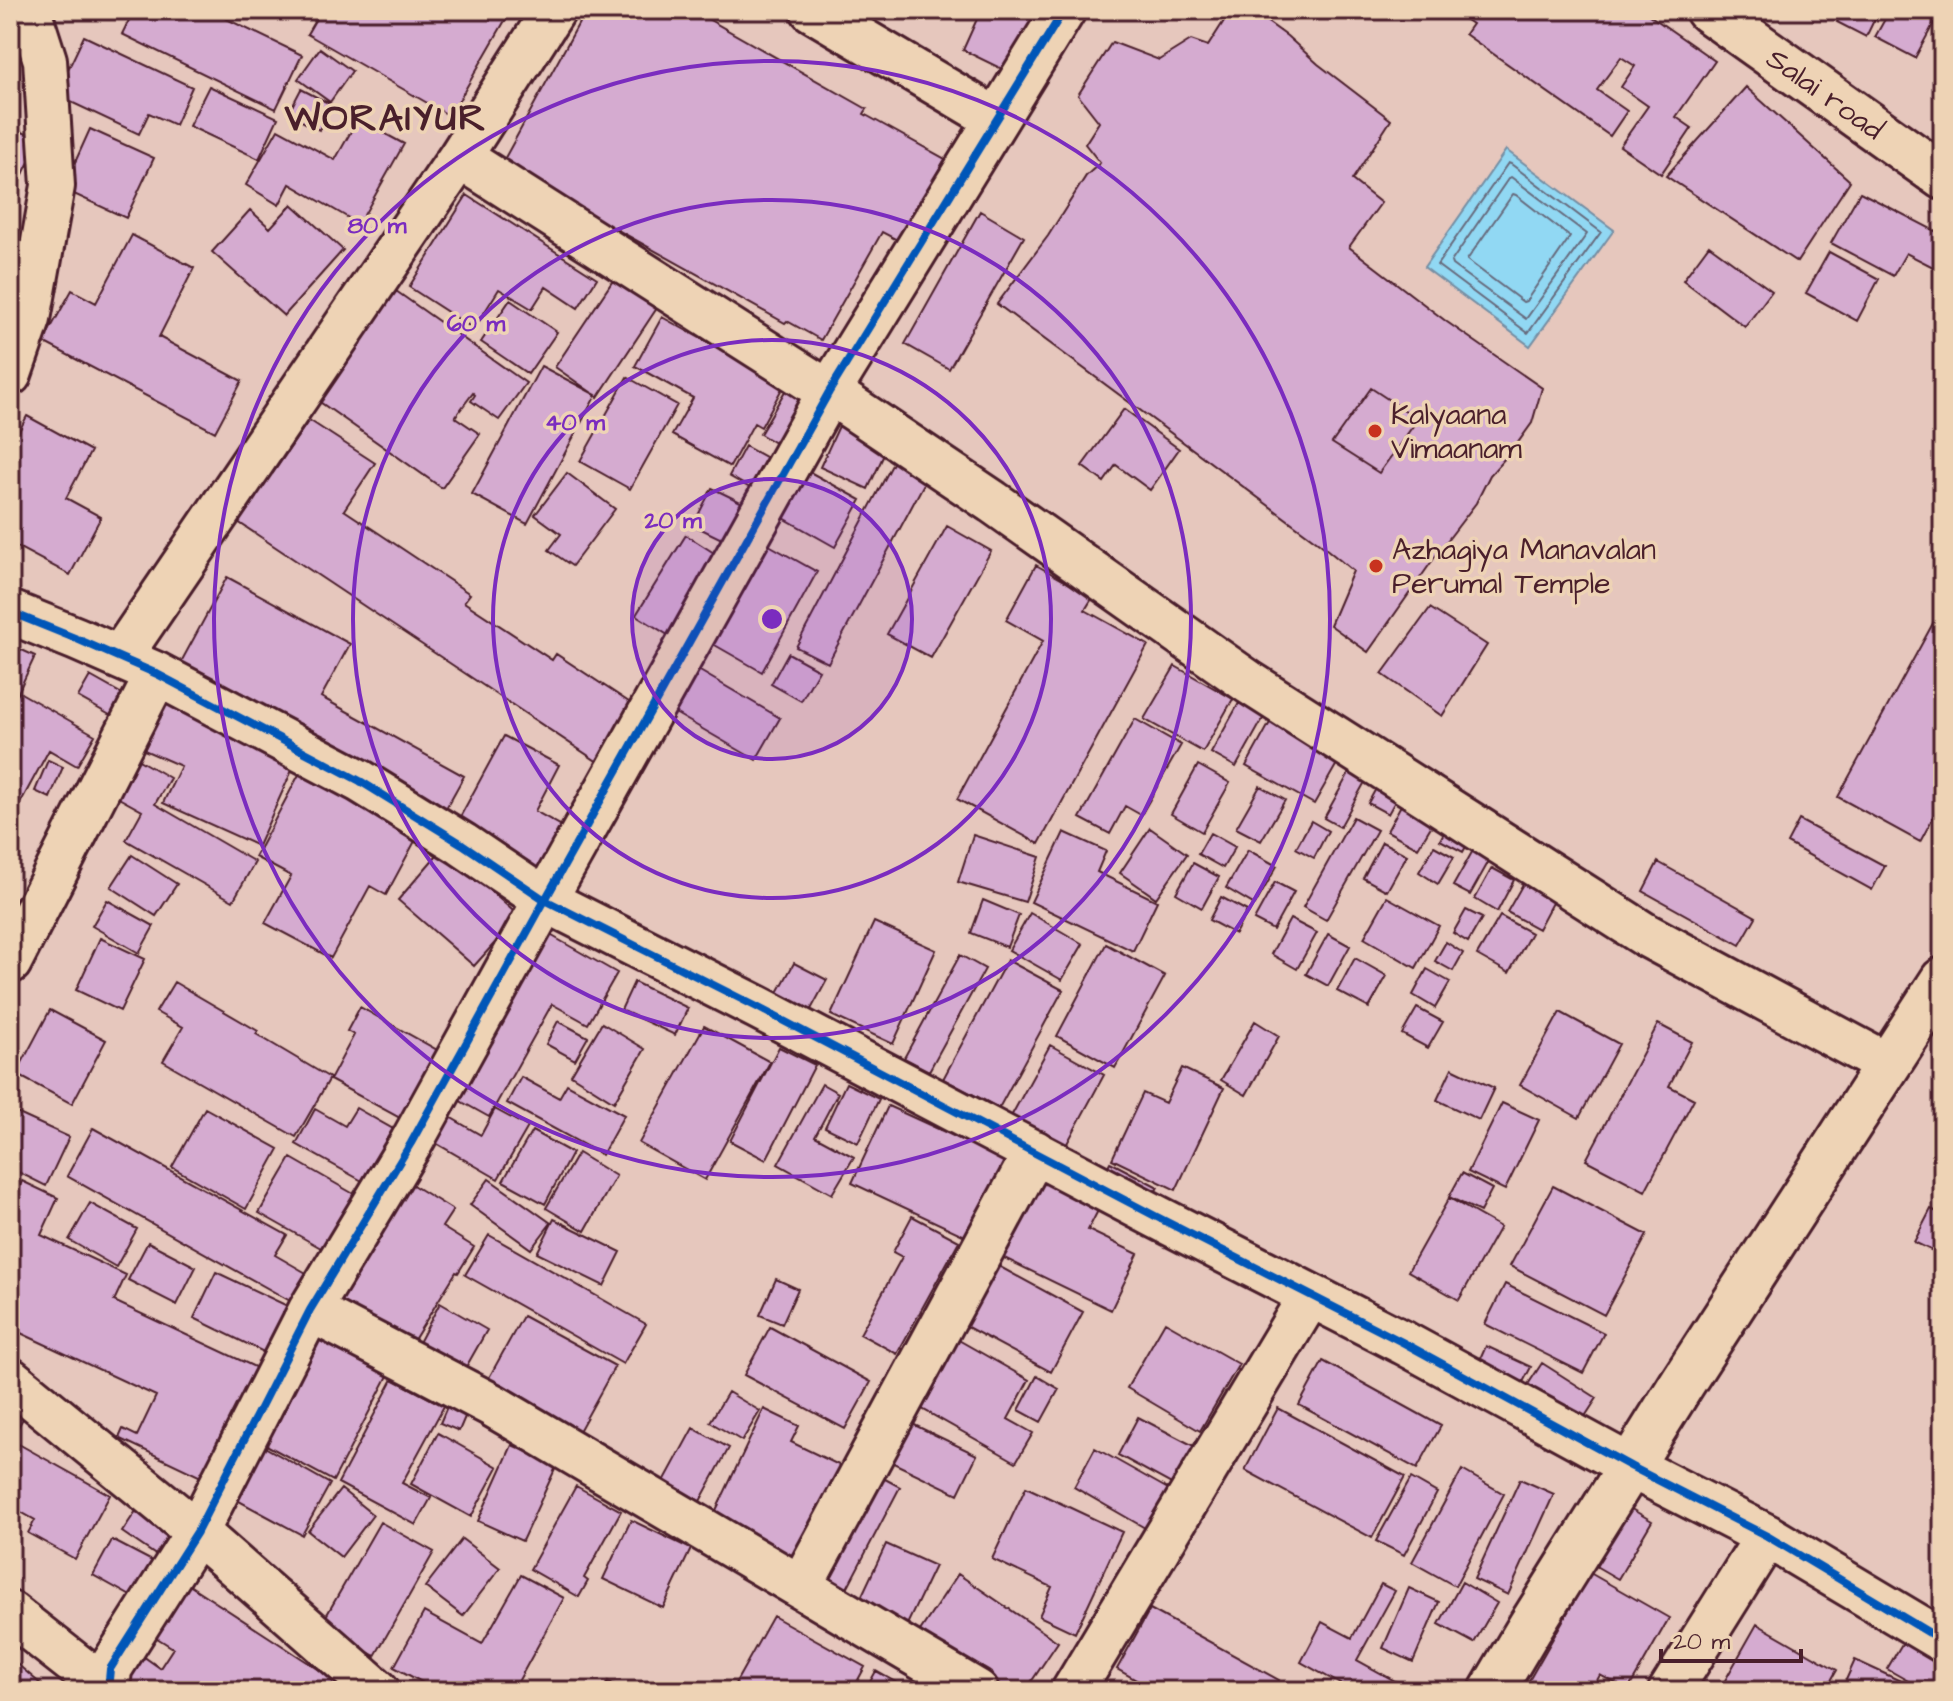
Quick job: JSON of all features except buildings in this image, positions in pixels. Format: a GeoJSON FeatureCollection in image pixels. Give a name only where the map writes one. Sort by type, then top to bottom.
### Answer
{"type":"FeatureCollection","features":[{"type":"Feature","properties":{"kind":"street"},"geometry":{"type":"LineString","coordinates":[[10,374],[29,319],[53,186],[45,60],[29,10]]}},
{"type":"Feature","properties":{"kind":"street"},"geometry":{"type":"LineString","coordinates":[[120,657],[460,157],[554,10]]}},
{"type":"Feature","properties":{"kind":"street"},"geometry":{"type":"LineString","coordinates":[[812,10],[996,119]]}},
{"type":"Feature","properties":{"kind":"street"},"geometry":{"type":"LineString","coordinates":[[108,1690],[110,1669],[197,1532],[310,1310],[411,1143],[829,392],[1064,10]]}},
{"type":"Feature","properties":{"kind":"street","name":"Salai road"},"geometry":{"type":"LineString","coordinates":[[1708,10],[1943,177]]}},
{"type":"Feature","properties":{"kind":"street"},"geometry":{"type":"LineString","coordinates":[[460,157],[829,392],[993,502],[1250,683],[1644,934],[1888,1065]]}},
{"type":"Feature","properties":{"kind":"street"},"geometry":{"type":"LineString","coordinates":[[10,612],[157,674],[360,781],[545,900],[1404,1343],[1632,1467],[1767,1536],[1943,1641]]}},
{"type":"Feature","properties":{"kind":"street"},"geometry":{"type":"LineString","coordinates":[[10,962],[157,674]]}},
{"type":"Feature","properties":{"kind":"street"},"geometry":{"type":"LineString","coordinates":[[1492,1691],[1683,1382],[1943,980]]}},
{"type":"Feature","properties":{"kind":"street"},"geometry":{"type":"LineString","coordinates":[[801,1586],[1035,1152]]}},
{"type":"Feature","properties":{"kind":"street"},"geometry":{"type":"LineString","coordinates":[[1073,1691],[1310,1296]]}},
{"type":"Feature","properties":{"kind":"street"},"geometry":{"type":"LineString","coordinates":[[310,1310],[492,1405],[977,1691]]}},
{"type":"Feature","properties":{"kind":"street"},"geometry":{"type":"LineString","coordinates":[[10,1379],[197,1532],[378,1691]]}},
{"type":"Feature","properties":{"kind":"street"},"geometry":{"type":"LineString","coordinates":[[1670,1691],[1767,1536]]}},
{"type":"Feature","properties":{"kind":"street"},"geometry":{"type":"LineString","coordinates":[[10,1613],[108,1690]]}},
{"type":"Feature","properties":{"kind":"water"},"geometry":{"type":"Polygon","coordinates":[[[1506,150],[1614,230],[1530,346],[1424,267],[1506,150]]]}},
{"type":"Feature","properties":{"kind":"cycle path"},"geometry":{"type":"LineString","coordinates":[[108,1691],[110,1669],[197,1532],[310,1310],[411,1143],[829,392],[1064,10]]}},
{"type":"Feature","properties":{"kind":"cycle path"},"geometry":{"type":"LineString","coordinates":[[10,612],[157,674],[360,781],[545,900],[1404,1343],[1632,1467],[1767,1536],[1943,1641]]}},
{"type":"Feature","properties":{"kind":"place","name":"Kalyaana Vimaanam"},"geometry":{"type":"Point","coordinates":[1375,431]}},
{"type":"Feature","properties":{"kind":"place","name":"Azhagiya Manavalan Perumal Temple"},"geometry":{"type":"Point","coordinates":[1376,566]}},
{"type":"Feature","properties":{"kind":"district","name":"WORAIYUR"},"geometry":{"type":"Point","coordinates":[386,117]}}]}
